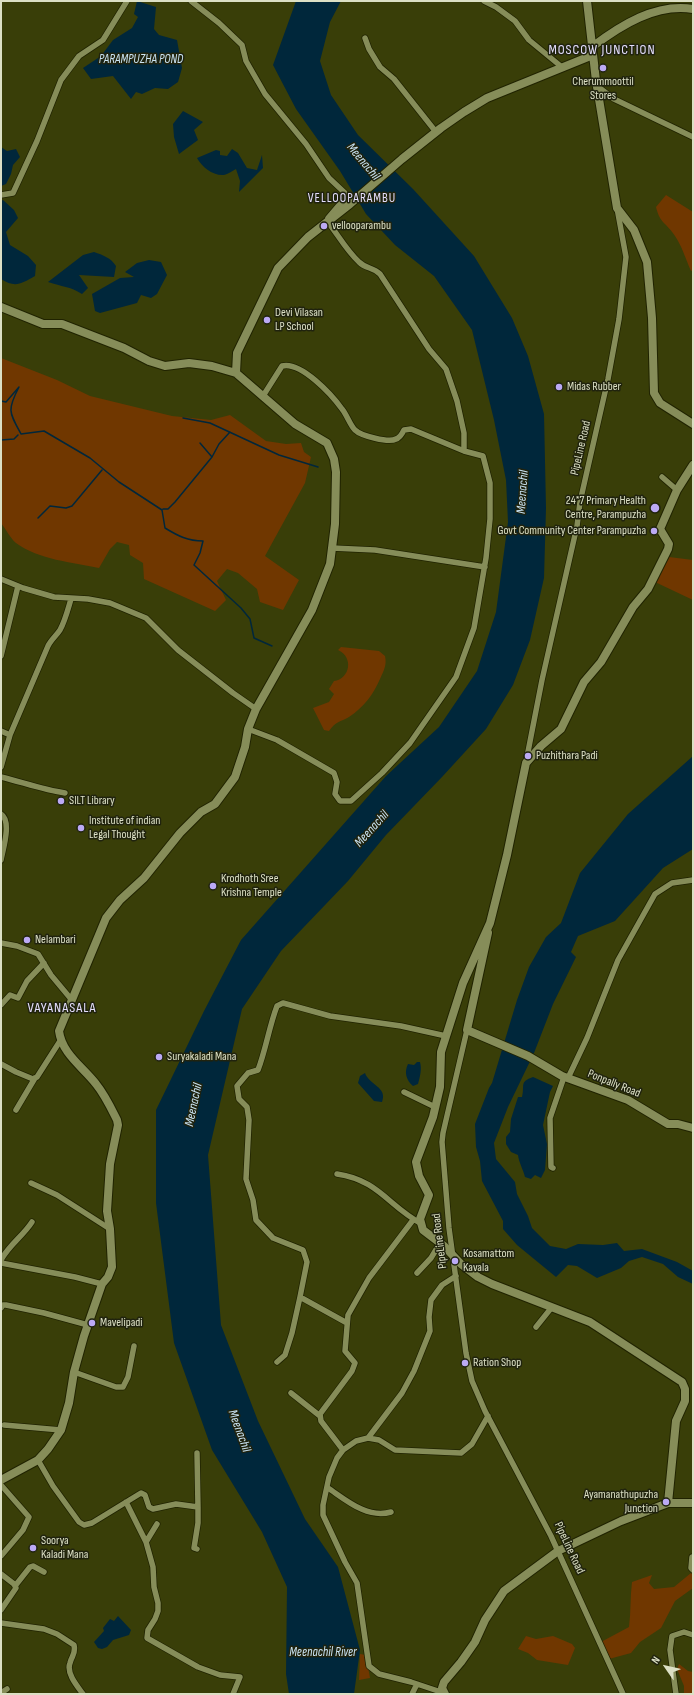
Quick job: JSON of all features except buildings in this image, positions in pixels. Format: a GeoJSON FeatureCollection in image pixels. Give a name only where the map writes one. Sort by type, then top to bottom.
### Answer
{"type":"FeatureCollection","features":[{"type":"Feature","properties":{"kind":"main road"},"geometry":{"type":"LineString","coordinates":[[586,1],[597,86],[617,208],[634,230],[647,262],[652,318],[654,393],[660,403],[693,424]]}},
{"type":"Feature","properties":{"kind":"main road"},"geometry":{"type":"LineString","coordinates":[[236,372],[237,353],[278,268],[308,237],[326,224],[402,159],[436,132],[487,98],[563,68],[592,51],[612,32],[640,17],[669,7],[693,8]]}},
{"type":"Feature","properties":{"kind":"main road"},"geometry":{"type":"LineString","coordinates":[[1,307],[43,324],[62,324],[124,348],[149,361],[165,366],[189,363],[212,366],[236,372],[295,424],[327,443],[334,459],[336,472],[335,524],[330,564],[312,610],[256,709],[248,729],[245,747],[235,777],[215,804],[201,812],[180,833],[144,878],[120,900],[106,918],[71,999],[59,1031],[60,1041],[66,1050],[97,1085],[117,1120],[118,1132],[110,1164],[107,1211],[110,1228],[112,1267],[108,1277],[102,1284],[88,1325],[74,1372],[69,1404],[61,1430],[48,1449],[38,1460],[1,1480]]}},
{"type":"Feature","properties":{"kind":"main road"},"geometry":{"type":"LineString","coordinates":[[668,1503],[676,1420],[685,1401],[685,1389],[682,1382],[590,1322],[478,1277],[461,1264],[453,1254],[423,1230],[420,1219],[429,1195],[419,1176],[416,1162],[433,1117],[440,1087],[441,1052],[463,983],[490,923],[507,855],[526,763],[541,746],[560,730],[584,682],[601,662],[633,607],[648,588],[668,549],[669,544],[660,529],[677,490],[693,465]]}},
{"type":"Feature","properties":{"kind":"main road","name":"PipeLine Road"},"geometry":{"type":"LineString","coordinates":[[467,1030],[490,923]]}},
{"type":"Feature","properties":{"kind":"main road","name":"Ponpally Road"},"geometry":{"type":"LineString","coordinates":[[467,1030],[528,1056],[566,1077],[628,1100],[668,1124],[678,1124],[693,1128]]}},
{"type":"Feature","properties":{"kind":"main road"},"geometry":{"type":"LineString","coordinates":[[444,1692],[444,1682],[462,1662],[475,1642],[485,1620],[504,1591],[558,1551],[621,1521],[668,1503],[693,1503]]}},
{"type":"Feature","properties":{"kind":"street"},"geometry":{"type":"LineString","coordinates":[[1,195],[13,193],[37,141],[61,80],[79,56],[103,40],[127,1]]}},
{"type":"Feature","properties":{"kind":"street"},"geometry":{"type":"LineString","coordinates":[[191,1],[219,23],[242,45],[246,61],[265,94],[306,144],[329,178],[345,193],[345,198],[324,221],[358,262],[367,268],[374,268],[380,274],[430,349],[446,369],[457,401],[464,433],[464,451]]}},
{"type":"Feature","properties":{"kind":"street"},"geometry":{"type":"LineString","coordinates":[[484,1],[496,7],[515,21],[529,40],[563,68]]}},
{"type":"Feature","properties":{"kind":"street"},"geometry":{"type":"LineString","coordinates":[[365,38],[369,49],[380,67],[394,79],[436,132]]}},
{"type":"Feature","properties":{"kind":"street"},"geometry":{"type":"LineString","coordinates":[[597,86],[614,99],[693,137]]}},
{"type":"Feature","properties":{"kind":"street","name":"PipeLine Road"},"geometry":{"type":"LineString","coordinates":[[526,763],[542,680],[577,526],[580,502],[600,414],[619,319],[626,257],[617,208]]}},
{"type":"Feature","properties":{"kind":"street"},"geometry":{"type":"LineString","coordinates":[[248,729],[277,740],[334,773],[337,782],[335,794],[340,801],[351,801],[382,773],[410,743],[456,677],[474,628],[485,568],[490,519],[490,482],[483,456],[464,451],[411,429],[404,430],[395,440],[385,441],[355,430],[343,409],[323,387],[303,371],[286,364],[282,366],[264,396]]}},
{"type":"Feature","properties":{"kind":"street"},"geometry":{"type":"LineString","coordinates":[[662,477],[677,490]]}},
{"type":"Feature","properties":{"kind":"street"},"geometry":{"type":"LineString","coordinates":[[332,548],[375,550],[485,568]]}},
{"type":"Feature","properties":{"kind":"street"},"geometry":{"type":"LineString","coordinates":[[1,579],[54,597],[88,599],[110,603],[146,618],[178,650],[256,709]]}},
{"type":"Feature","properties":{"kind":"street"},"geometry":{"type":"LineString","coordinates":[[1,656],[18,586]]}},
{"type":"Feature","properties":{"kind":"street"},"geometry":{"type":"LineString","coordinates":[[1,767],[10,735],[48,646],[52,638],[59,631],[66,616],[71,599]]}},
{"type":"Feature","properties":{"kind":"street"},"geometry":{"type":"LineString","coordinates":[[1,730],[10,735]]}},
{"type":"Feature","properties":{"kind":"street"},"geometry":{"type":"LineString","coordinates":[[1,777],[46,790],[64,793]]}},
{"type":"Feature","properties":{"kind":"street"},"geometry":{"type":"LineString","coordinates":[[1,814],[6,820],[6,834],[1,860]]}},
{"type":"Feature","properties":{"kind":"street"},"geometry":{"type":"LineString","coordinates":[[553,1168],[551,1167],[550,1163],[550,1118],[566,1077],[587,1038],[618,960],[655,894],[672,883],[693,880]]}},
{"type":"Feature","properties":{"kind":"street"},"geometry":{"type":"LineString","coordinates":[[1,943],[17,946],[38,954],[51,975],[71,999]]}},
{"type":"Feature","properties":{"kind":"street"},"geometry":{"type":"LineString","coordinates":[[1,1005],[10,995],[18,998],[27,982],[44,962]]}},
{"type":"Feature","properties":{"kind":"street"},"geometry":{"type":"LineString","coordinates":[[277,1362],[285,1355],[292,1332],[307,1262],[303,1250],[273,1238],[256,1220],[253,1200],[246,1179],[249,1120],[247,1107],[239,1099],[237,1086],[248,1073],[258,1070],[265,1052],[269,1028],[277,1006],[283,1003],[330,1016],[401,1026],[446,1036]]}},
{"type":"Feature","properties":{"kind":"street","name":"PipeLine Road"},"geometry":{"type":"LineString","coordinates":[[467,1030],[442,1142],[453,1254],[466,1353],[472,1381],[488,1416],[558,1551],[623,1694]]}},
{"type":"Feature","properties":{"kind":"street"},"geometry":{"type":"LineString","coordinates":[[16,1110],[60,1041]]}},
{"type":"Feature","properties":{"kind":"street"},"geometry":{"type":"LineString","coordinates":[[1,1064],[26,1077],[35,1078]]}},
{"type":"Feature","properties":{"kind":"street"},"geometry":{"type":"LineString","coordinates":[[404,1092],[435,1107]]}},
{"type":"Feature","properties":{"kind":"street"},"geometry":{"type":"LineString","coordinates":[[337,1174],[348,1176],[372,1186],[413,1220],[422,1224]]}},
{"type":"Feature","properties":{"kind":"street"},"geometry":{"type":"LineString","coordinates":[[31,1183],[57,1195],[110,1228]]}},
{"type":"Feature","properties":{"kind":"street"},"geometry":{"type":"LineString","coordinates":[[320,1416],[328,1402],[352,1371],[355,1363],[345,1352],[348,1315],[369,1278],[413,1220]]}},
{"type":"Feature","properties":{"kind":"street"},"geometry":{"type":"LineString","coordinates":[[32,1222],[7,1250],[1,1261],[102,1284]]}},
{"type":"Feature","properties":{"kind":"street"},"geometry":{"type":"LineString","coordinates":[[417,1273],[440,1243]]}},
{"type":"Feature","properties":{"kind":"street"},"geometry":{"type":"LineString","coordinates":[[368,1438],[402,1393],[414,1371],[430,1331],[429,1317],[431,1300],[442,1285],[456,1276]]}},
{"type":"Feature","properties":{"kind":"street"},"geometry":{"type":"LineString","coordinates":[[300,1297],[347,1323]]}},
{"type":"Feature","properties":{"kind":"street"},"geometry":{"type":"LineString","coordinates":[[1,1308],[3,1305],[6,1305],[44,1313],[88,1325]]}},
{"type":"Feature","properties":{"kind":"street"},"geometry":{"type":"LineString","coordinates":[[536,1328],[552,1307]]}},
{"type":"Feature","properties":{"kind":"street"},"geometry":{"type":"LineString","coordinates":[[74,1372],[116,1387],[123,1387],[128,1377],[134,1346]]}},
{"type":"Feature","properties":{"kind":"street"},"geometry":{"type":"LineString","coordinates":[[291,1393],[320,1416],[321,1421],[343,1450]]}},
{"type":"Feature","properties":{"kind":"street"},"geometry":{"type":"LineString","coordinates":[[444,1692],[379,1674],[369,1666],[357,1583],[341,1555],[323,1515],[323,1505],[328,1488],[329,1477],[337,1458],[343,1450],[356,1441],[368,1438],[379,1440],[395,1450],[461,1453],[472,1444],[488,1416]]}},
{"type":"Feature","properties":{"kind":"street"},"geometry":{"type":"LineString","coordinates":[[4,1425],[61,1430]]}},
{"type":"Feature","properties":{"kind":"street"},"geometry":{"type":"LineString","coordinates":[[197,1453],[198,1523],[194,1544],[194,1548],[197,1549]]}},
{"type":"Feature","properties":{"kind":"street"},"geometry":{"type":"LineString","coordinates":[[38,1460],[53,1486],[79,1522],[84,1524],[92,1523],[144,1493],[149,1507],[154,1510],[176,1504],[198,1507]]}},
{"type":"Feature","properties":{"kind":"street"},"geometry":{"type":"LineString","coordinates":[[1,1485],[29,1516],[22,1530],[1,1556]]}},
{"type":"Feature","properties":{"kind":"street"},"geometry":{"type":"LineString","coordinates":[[328,1488],[367,1512],[384,1514],[391,1512]]}},
{"type":"Feature","properties":{"kind":"street"},"geometry":{"type":"LineString","coordinates":[[126,1502],[146,1542],[153,1567],[154,1587],[158,1603],[158,1611],[148,1630],[147,1638],[198,1667],[220,1675],[240,1677],[233,1694]]}},
{"type":"Feature","properties":{"kind":"street"},"geometry":{"type":"LineString","coordinates":[[146,1542],[157,1524]]}},
{"type":"Feature","properties":{"kind":"street"},"geometry":{"type":"LineString","coordinates":[[692,1557],[691,1568],[693,1570]]}},
{"type":"Feature","properties":{"kind":"street"},"geometry":{"type":"LineString","coordinates":[[1,1610],[8,1602],[15,1586],[30,1567],[33,1566],[44,1572]]}},
{"type":"Feature","properties":{"kind":"street"},"geometry":{"type":"LineString","coordinates":[[1,1574],[15,1586]]}},
{"type":"Feature","properties":{"kind":"street"},"geometry":{"type":"LineString","coordinates":[[1,1623],[44,1629],[57,1634],[74,1645],[75,1652],[69,1664],[70,1674],[81,1693]]}},
{"type":"Feature","properties":{"kind":"street"},"geometry":{"type":"LineString","coordinates":[[676,1694],[670,1650],[672,1636],[684,1632],[693,1635]]}},
{"type":"Feature","properties":{"kind":"street"},"geometry":{"type":"LineString","coordinates":[[412,1694],[417,1684]]}},
{"type":"Feature","properties":{"kind":"street"},"geometry":{"type":"LineString","coordinates":[[1,1693],[7,1689]]}},
{"type":"Feature","properties":{"kind":"shaded area"},"geometry":{"type":"Polygon","coordinates":[[[666,195],[693,212],[693,270],[691,271],[682,249],[672,232],[660,217],[656,207],[666,195]]]}},
{"type":"Feature","properties":{"kind":"shaded area"},"geometry":{"type":"Polygon","coordinates":[[[1,358],[57,380],[90,396],[172,416],[211,420],[230,415],[266,441],[286,444],[301,443],[304,452],[311,457],[305,483],[265,556],[299,580],[283,610],[260,602],[257,589],[238,573],[227,569],[217,581],[226,600],[215,611],[144,579],[143,563],[130,555],[129,545],[117,542],[110,549],[99,568],[45,557],[25,549],[16,543],[1,523],[1,358]]]}},
{"type":"Feature","properties":{"kind":"shaded area"},"geometry":{"type":"Polygon","coordinates":[[[669,557],[693,560],[693,600],[655,582],[669,557]]]}},
{"type":"Feature","properties":{"kind":"shaded area"},"geometry":{"type":"Polygon","coordinates":[[[341,647],[379,651],[385,656],[386,659],[384,670],[368,700],[349,717],[336,723],[329,731],[324,730],[313,708],[329,702],[334,694],[329,689],[334,681],[344,676],[347,672],[348,662],[343,653],[338,650],[341,647]]]}},
{"type":"Feature","properties":{"kind":"shaded area"},"geometry":{"type":"Polygon","coordinates":[[[691,1573],[693,1574],[693,1588],[675,1601],[661,1628],[640,1642],[631,1653],[609,1659],[601,1642],[629,1627],[632,1582],[652,1575],[649,1583],[654,1589],[674,1587],[691,1573]]]}},
{"type":"Feature","properties":{"kind":"shaded area"},"geometry":{"type":"Polygon","coordinates":[[[526,1636],[536,1639],[553,1636],[572,1644],[575,1648],[568,1665],[537,1660],[528,1653],[518,1649],[526,1636]]]}},
{"type":"Feature","properties":{"kind":"shaded area"},"geometry":{"type":"Polygon","coordinates":[[[360,1654],[366,1655],[370,1678],[359,1680],[360,1654]]]}},
{"type":"Feature","properties":{"kind":"shaded area"},"geometry":{"type":"Polygon","coordinates":[[[679,1664],[688,1671],[693,1672],[693,1694],[684,1694],[684,1686],[677,1669],[679,1664]]]}},
{"type":"Feature","properties":{"kind":"water","name":"PARAMPUZHA POND"},"geometry":{"type":"Polygon","coordinates":[[[137,1],[156,7],[154,29],[159,35],[177,40],[182,68],[178,82],[168,89],[155,88],[142,94],[136,92],[131,99],[113,76],[91,79],[83,68],[101,56],[113,40],[132,28],[138,17],[134,14],[137,1]]]}},
{"type":"Feature","properties":{"kind":"water","name":"Meenachil River"},"geometry":{"type":"Polygon","coordinates":[[[296,1],[341,1],[330,22],[320,61],[331,95],[358,135],[413,189],[474,256],[512,318],[528,356],[544,414],[546,508],[544,578],[530,640],[513,685],[486,729],[386,835],[348,881],[281,951],[242,1009],[208,1155],[221,1325],[258,1421],[305,1519],[338,1567],[360,1650],[354,1694],[289,1694],[286,1674],[287,1587],[262,1532],[212,1450],[174,1343],[156,1203],[156,1110],[204,1011],[241,940],[386,776],[439,727],[477,671],[496,612],[508,522],[506,480],[494,420],[472,330],[434,276],[395,245],[366,214],[340,171],[296,109],[273,65],[296,1]]]}},
{"type":"Feature","properties":{"kind":"water"},"geometry":{"type":"Polygon","coordinates":[[[183,111],[203,122],[194,130],[198,140],[179,154],[174,137],[173,124],[183,111]]]}},
{"type":"Feature","properties":{"kind":"water"},"geometry":{"type":"Polygon","coordinates":[[[1,147],[7,151],[16,149],[20,157],[13,165],[11,174],[6,184],[1,186],[1,147]]]}},
{"type":"Feature","properties":{"kind":"water"},"geometry":{"type":"Polygon","coordinates":[[[232,149],[238,153],[247,168],[257,170],[262,155],[263,168],[239,192],[240,181],[236,169],[224,175],[216,174],[205,168],[197,158],[216,150],[220,151],[220,155],[227,156],[232,149]]]}},
{"type":"Feature","properties":{"kind":"water"},"geometry":{"type":"Polygon","coordinates":[[[3,200],[14,210],[18,218],[6,232],[10,245],[28,256],[36,265],[35,276],[18,284],[6,282],[1,279],[1,201],[3,200]]]}},
{"type":"Feature","properties":{"kind":"water"},"geometry":{"type":"Polygon","coordinates":[[[94,252],[101,254],[114,263],[116,266],[114,277],[79,275],[88,288],[82,294],[70,288],[48,282],[83,255],[94,252]]]}},
{"type":"Feature","properties":{"kind":"water"},"geometry":{"type":"Polygon","coordinates":[[[149,260],[161,262],[167,275],[157,294],[151,298],[141,295],[137,303],[100,313],[95,311],[92,294],[120,278],[134,277],[125,272],[137,263],[149,260]]]}},
{"type":"Feature","properties":{"kind":"water"},"geometry":{"type":"Polygon","coordinates":[[[693,756],[693,849],[663,868],[615,921],[578,936],[571,952],[576,957],[553,1004],[534,1053],[508,1107],[494,1143],[496,1159],[515,1182],[517,1194],[532,1228],[550,1246],[566,1249],[578,1244],[603,1245],[617,1243],[624,1251],[642,1249],[677,1262],[693,1271],[693,1284],[678,1277],[663,1264],[642,1257],[629,1261],[621,1268],[597,1278],[577,1266],[568,1265],[556,1277],[517,1245],[503,1229],[503,1221],[482,1181],[480,1161],[476,1147],[475,1124],[492,1083],[517,1000],[529,967],[546,937],[561,923],[580,873],[628,814],[693,756]]]}},
{"type":"Feature","properties":{"kind":"water"},"geometry":{"type":"Polygon","coordinates":[[[417,1062],[420,1062],[420,1076],[418,1084],[413,1086],[407,1079],[406,1070],[408,1064],[414,1065],[417,1062]]]}},
{"type":"Feature","properties":{"kind":"water"},"geometry":{"type":"Polygon","coordinates":[[[365,1073],[367,1077],[380,1089],[383,1097],[382,1102],[374,1101],[358,1083],[360,1076],[365,1073]]]}},
{"type":"Feature","properties":{"kind":"water"},"geometry":{"type":"Polygon","coordinates":[[[533,1077],[553,1086],[550,1092],[543,1125],[547,1144],[545,1170],[541,1178],[535,1175],[531,1179],[525,1177],[518,1155],[511,1152],[506,1144],[506,1137],[510,1132],[511,1119],[518,1097],[522,1097],[523,1084],[533,1077]]]}},
{"type":"Feature","properties":{"kind":"water"},"geometry":{"type":"Polygon","coordinates":[[[118,1616],[131,1630],[129,1635],[113,1640],[107,1647],[102,1649],[98,1648],[94,1642],[104,1631],[103,1628],[110,1619],[114,1621],[118,1616]]]}},
{"type":"Feature","properties":{"kind":"waterway"},"geometry":{"type":"LineString","coordinates":[[1,401],[6,402],[19,387],[11,406],[11,411],[14,421],[21,434],[44,431],[90,458],[119,482],[162,510],[165,528],[183,538],[203,541],[200,553],[194,565],[241,608],[250,619],[254,638],[272,646]]}},
{"type":"Feature","properties":{"kind":"waterway"},"geometry":{"type":"LineString","coordinates":[[183,418],[210,423],[279,455],[318,467]]}},
{"type":"Feature","properties":{"kind":"waterway"},"geometry":{"type":"LineString","coordinates":[[212,457],[219,444],[230,432]]}},
{"type":"Feature","properties":{"kind":"waterway"},"geometry":{"type":"LineString","coordinates":[[1,440],[14,439],[18,435]]}},
{"type":"Feature","properties":{"kind":"waterway"},"geometry":{"type":"LineString","coordinates":[[163,509],[168,509],[175,502],[212,457],[200,443]]}},
{"type":"Feature","properties":{"kind":"waterway"},"geometry":{"type":"LineString","coordinates":[[38,518],[50,506],[66,508],[72,506],[102,470]]}},
{"type":"Feature","properties":{"kind":"place","name":"Cherummoottil Stores"},"geometry":{"type":"Point","coordinates":[603,68]}},
{"type":"Feature","properties":{"kind":"place","name":"vellooparambu"},"geometry":{"type":"Point","coordinates":[324,226]}},
{"type":"Feature","properties":{"kind":"place","name":"Devi Vilasan LP School"},"geometry":{"type":"Point","coordinates":[267,320]}},
{"type":"Feature","properties":{"kind":"place","name":"Midas Rubber"},"geometry":{"type":"Point","coordinates":[559,387]}},
{"type":"Feature","properties":{"kind":"place","name":"24*7 Primary Health Centre, Parampuzha"},"geometry":{"type":"Point","coordinates":[655,508]}},
{"type":"Feature","properties":{"kind":"place","name":"Govt Community Center Parampuzha"},"geometry":{"type":"Point","coordinates":[654,531]}},
{"type":"Feature","properties":{"kind":"place","name":"Puzhithara Padi"},"geometry":{"type":"Point","coordinates":[528,756]}},
{"type":"Feature","properties":{"kind":"place","name":"SILT Library"},"geometry":{"type":"Point","coordinates":[61,801]}},
{"type":"Feature","properties":{"kind":"place","name":"Institute of indian Legal Thought"},"geometry":{"type":"Point","coordinates":[81,828]}},
{"type":"Feature","properties":{"kind":"place","name":"Krodhoth Sree Krishna Temple"},"geometry":{"type":"Point","coordinates":[213,886]}},
{"type":"Feature","properties":{"kind":"place","name":"Nelambari"},"geometry":{"type":"Point","coordinates":[27,940]}},
{"type":"Feature","properties":{"kind":"place","name":"Suryakaladi Mana"},"geometry":{"type":"Point","coordinates":[159,1057]}},
{"type":"Feature","properties":{"kind":"place","name":"Kosamattom Kavala"},"geometry":{"type":"Point","coordinates":[455,1261]}},
{"type":"Feature","properties":{"kind":"place","name":"Mavelipadi"},"geometry":{"type":"Point","coordinates":[92,1323]}},
{"type":"Feature","properties":{"kind":"place","name":"Ration Shop"},"geometry":{"type":"Point","coordinates":[465,1363]}},
{"type":"Feature","properties":{"kind":"place","name":"Ayamanathupuzha Junction"},"geometry":{"type":"Point","coordinates":[666,1502]}},
{"type":"Feature","properties":{"kind":"place","name":"Soorya Kaladi Mana"},"geometry":{"type":"Point","coordinates":[33,1548]}},
{"type":"Feature","properties":{"kind":"district","name":"MOSCOW JUNCTION"},"geometry":{"type":"Point","coordinates":[602,50]}},
{"type":"Feature","properties":{"kind":"district","name":"VELLOOPARAMBU"},"geometry":{"type":"Point","coordinates":[352,199]}},
{"type":"Feature","properties":{"kind":"district","name":"VAYANASALA"},"geometry":{"type":"Point","coordinates":[62,1008]}},
{"type":"Feature","properties":{"kind":"water label","name":"Meenachil"},"geometry":{"type":"Point","coordinates":[363,162]}},
{"type":"Feature","properties":{"kind":"water label","name":"Meenachil"},"geometry":{"type":"Point","coordinates":[523,492]}},
{"type":"Feature","properties":{"kind":"water label","name":"Meenachil"},"geometry":{"type":"Point","coordinates":[372,829]}},
{"type":"Feature","properties":{"kind":"water label","name":"Meenachil"},"geometry":{"type":"Point","coordinates":[194,1105]}},
{"type":"Feature","properties":{"kind":"water label","name":"Meenachil"},"geometry":{"type":"Point","coordinates":[239,1431]}}]}
